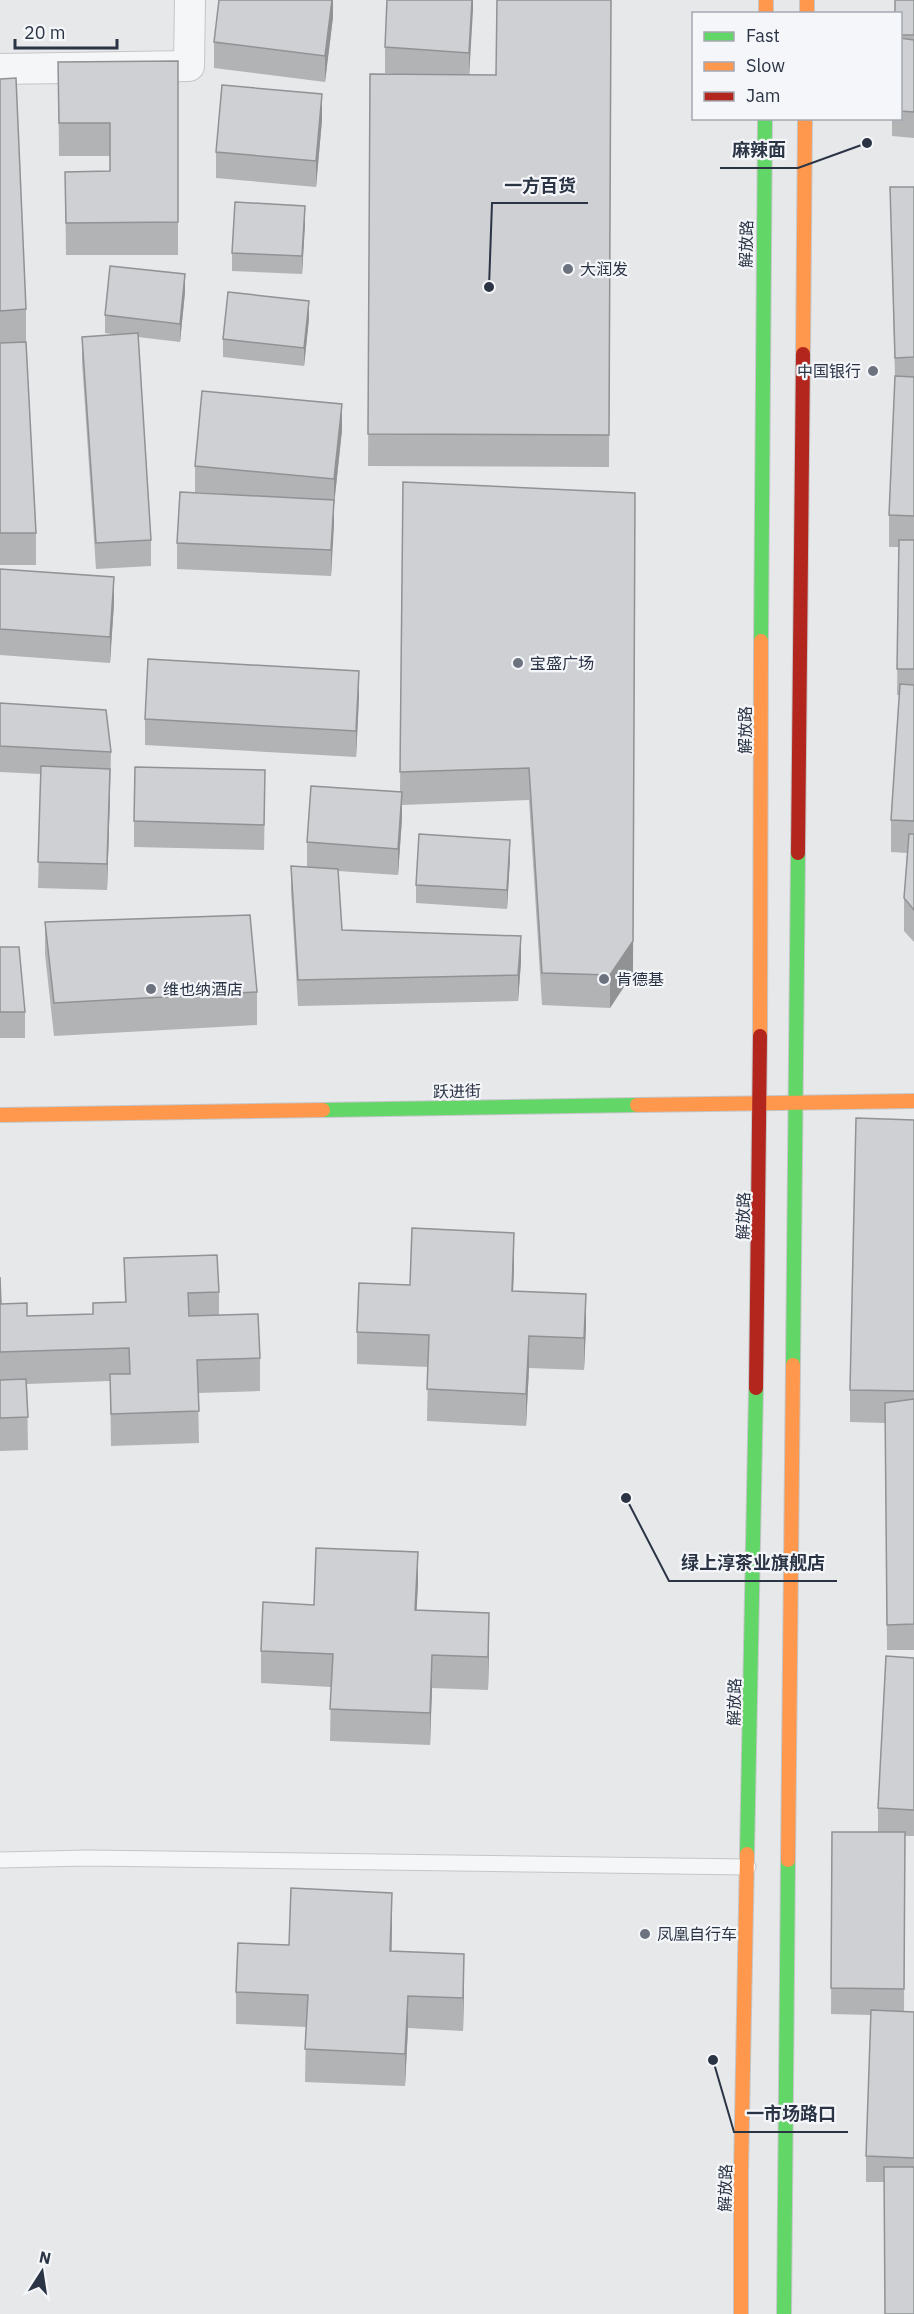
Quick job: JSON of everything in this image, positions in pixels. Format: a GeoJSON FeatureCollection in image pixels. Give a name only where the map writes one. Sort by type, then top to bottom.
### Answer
{"type":"FeatureCollection","features":[{"type":"Feature","properties":{"kind":"main road","name":"解放路"},"geometry":{"type":"LineString","coordinates":[[741,2314],[761,1102],[762,305],[765,120]]}},
{"type":"Feature","properties":{"kind":"main road"},"geometry":{"type":"LineString","coordinates":[[784,2314],[806,120]]}},
{"type":"Feature","properties":{"kind":"main road","name":"跃进街"},"geometry":{"type":"LineString","coordinates":[[0,1115],[914,1101]]}},
{"type":"Feature","properties":{"kind":"street"},"geometry":{"type":"LineString","coordinates":[[0,69],[189,66],[190,0]]}},
{"type":"Feature","properties":{"kind":"lane"},"geometry":{"type":"LineString","coordinates":[[0,1860],[88,1858],[748,1867]]}},
{"type":"Feature","properties":{"kind":"building"},"geometry":{"type":"Polygon","coordinates":[[[219,0],[332,0],[325,56],[214,42],[219,0]]]}},
{"type":"Feature","properties":{"kind":"building"},"geometry":{"type":"Polygon","coordinates":[[[387,0],[472,0],[469,53],[385,47],[387,0]]]}},
{"type":"Feature","properties":{"kind":"building"},"geometry":{"type":"Polygon","coordinates":[[[497,0],[611,0],[609,435],[368,434],[370,74],[496,75],[497,0]]]}},
{"type":"Feature","properties":{"kind":"building"},"geometry":{"type":"Polygon","coordinates":[[[895,0],[914,0],[914,35],[902,35],[902,12],[895,12],[895,0]]]}},
{"type":"Feature","properties":{"kind":"building"},"geometry":{"type":"Polygon","coordinates":[[[902,38],[914,40],[914,112],[902,111],[902,38]]]}},
{"type":"Feature","properties":{"kind":"building"},"geometry":{"type":"Polygon","coordinates":[[[178,61],[178,222],[66,223],[65,172],[110,171],[110,123],[59,123],[58,62],[178,61]]]}},
{"type":"Feature","properties":{"kind":"building"},"geometry":{"type":"Polygon","coordinates":[[[16,78],[26,309],[0,311],[0,79],[16,78]]]}},
{"type":"Feature","properties":{"kind":"building"},"geometry":{"type":"Polygon","coordinates":[[[222,85],[322,94],[316,161],[216,152],[222,85]]]}},
{"type":"Feature","properties":{"kind":"building"},"geometry":{"type":"Polygon","coordinates":[[[890,187],[914,187],[914,357],[895,358],[890,187]]]}},
{"type":"Feature","properties":{"kind":"building"},"geometry":{"type":"Polygon","coordinates":[[[235,202],[305,206],[302,256],[232,253],[235,202]]]}},
{"type":"Feature","properties":{"kind":"building"},"geometry":{"type":"Polygon","coordinates":[[[110,266],[185,274],[180,324],[105,315],[110,266]]]}},
{"type":"Feature","properties":{"kind":"building"},"geometry":{"type":"Polygon","coordinates":[[[228,292],[309,301],[304,348],[223,339],[228,292]]]}},
{"type":"Feature","properties":{"kind":"building"},"geometry":{"type":"Polygon","coordinates":[[[138,333],[151,540],[96,543],[82,337],[138,333]]]}},
{"type":"Feature","properties":{"kind":"building"},"geometry":{"type":"Polygon","coordinates":[[[26,342],[36,533],[0,533],[0,343],[26,342]]]}},
{"type":"Feature","properties":{"kind":"building"},"geometry":{"type":"Polygon","coordinates":[[[895,376],[914,377],[914,516],[889,515],[895,376]]]}},
{"type":"Feature","properties":{"kind":"building"},"geometry":{"type":"Polygon","coordinates":[[[202,391],[342,404],[334,479],[195,466],[202,391]]]}},
{"type":"Feature","properties":{"kind":"building","name":"宝盛广场"},"geometry":{"type":"Polygon","coordinates":[[[403,482],[635,493],[633,941],[610,975],[542,973],[529,768],[400,772],[403,482]]]}},
{"type":"Feature","properties":{"kind":"building"},"geometry":{"type":"Polygon","coordinates":[[[180,492],[334,500],[331,550],[177,543],[180,492]]]}},
{"type":"Feature","properties":{"kind":"building"},"geometry":{"type":"Polygon","coordinates":[[[899,540],[914,540],[914,669],[897,669],[899,540]]]}},
{"type":"Feature","properties":{"kind":"building"},"geometry":{"type":"Polygon","coordinates":[[[0,569],[114,577],[110,637],[0,629],[0,569]]]}},
{"type":"Feature","properties":{"kind":"building"},"geometry":{"type":"Polygon","coordinates":[[[148,659],[359,671],[356,731],[145,719],[148,659]]]}},
{"type":"Feature","properties":{"kind":"building"},"geometry":{"type":"Polygon","coordinates":[[[900,684],[914,685],[914,821],[891,820],[900,684]]]}},
{"type":"Feature","properties":{"kind":"building"},"geometry":{"type":"Polygon","coordinates":[[[0,703],[106,710],[111,752],[0,746],[0,703]]]}},
{"type":"Feature","properties":{"kind":"building"},"geometry":{"type":"Polygon","coordinates":[[[41,766],[110,769],[107,864],[38,862],[41,766]]]}},
{"type":"Feature","properties":{"kind":"building"},"geometry":{"type":"Polygon","coordinates":[[[135,767],[265,770],[264,825],[134,821],[135,767]]]}},
{"type":"Feature","properties":{"kind":"building"},"geometry":{"type":"Polygon","coordinates":[[[311,786],[402,792],[398,849],[307,842],[311,786]]]}},
{"type":"Feature","properties":{"kind":"building"},"geometry":{"type":"Polygon","coordinates":[[[419,834],[510,840],[507,890],[416,885],[419,834]]]}},
{"type":"Feature","properties":{"kind":"building"},"geometry":{"type":"Polygon","coordinates":[[[909,834],[914,834],[914,910],[904,898],[909,834]]]}},
{"type":"Feature","properties":{"kind":"building"},"geometry":{"type":"Polygon","coordinates":[[[291,866],[338,869],[342,930],[521,936],[518,975],[298,980],[291,866]]]}},
{"type":"Feature","properties":{"kind":"building"},"geometry":{"type":"Polygon","coordinates":[[[250,915],[257,992],[54,1003],[45,922],[250,915]]]}},
{"type":"Feature","properties":{"kind":"building"},"geometry":{"type":"Polygon","coordinates":[[[0,947],[19,947],[25,1012],[0,1012],[0,947]]]}},
{"type":"Feature","properties":{"kind":"building"},"geometry":{"type":"Polygon","coordinates":[[[856,1118],[914,1120],[914,1391],[850,1390],[856,1118]]]}},
{"type":"Feature","properties":{"kind":"building"},"geometry":{"type":"Polygon","coordinates":[[[412,1228],[514,1233],[512,1291],[586,1294],[584,1338],[529,1336],[526,1394],[427,1389],[429,1335],[357,1332],[359,1283],[410,1285],[412,1228]]]}},
{"type":"Feature","properties":{"kind":"building"},"geometry":{"type":"Polygon","coordinates":[[[217,1255],[219,1292],[188,1293],[189,1316],[258,1314],[260,1358],[197,1360],[199,1411],[111,1414],[110,1374],[130,1374],[129,1348],[0,1352],[0,1277],[1,1304],[27,1303],[27,1316],[93,1314],[93,1303],[126,1302],[124,1258],[217,1255]]]}},
{"type":"Feature","properties":{"kind":"building"},"geometry":{"type":"Polygon","coordinates":[[[26,1379],[28,1417],[0,1418],[0,1380],[26,1379]]]}},
{"type":"Feature","properties":{"kind":"building"},"geometry":{"type":"Polygon","coordinates":[[[914,1399],[914,1624],[887,1625],[885,1403],[914,1399]]]}},
{"type":"Feature","properties":{"kind":"building"},"geometry":{"type":"Polygon","coordinates":[[[316,1548],[418,1552],[415,1610],[489,1613],[488,1657],[432,1655],[430,1713],[330,1709],[333,1654],[261,1651],[263,1602],[314,1605],[316,1548]]]}},
{"type":"Feature","properties":{"kind":"building"},"geometry":{"type":"Polygon","coordinates":[[[886,1656],[914,1658],[914,1810],[878,1808],[886,1656]]]}},
{"type":"Feature","properties":{"kind":"building"},"geometry":{"type":"Polygon","coordinates":[[[832,1832],[905,1832],[904,1989],[831,1988],[832,1832]]]}},
{"type":"Feature","properties":{"kind":"building"},"geometry":{"type":"Polygon","coordinates":[[[291,1888],[392,1893],[390,1951],[464,1954],[463,1998],[408,1996],[405,2054],[305,2049],[308,1995],[236,1992],[238,1943],[289,1945],[291,1888]]]}},
{"type":"Feature","properties":{"kind":"building"},"geometry":{"type":"Polygon","coordinates":[[[871,2010],[914,2012],[914,2158],[866,2156],[871,2010]]]}},
{"type":"Feature","properties":{"kind":"building"},"geometry":{"type":"Polygon","coordinates":[[[884,2167],[914,2167],[914,2314],[885,2314],[884,2167]]]}},
{"type":"Feature","properties":{"kind":"traffic: fast"},"geometry":{"type":"LineString","coordinates":[[761,641],[765,120]]}},
{"type":"Feature","properties":{"kind":"traffic: fast"},"geometry":{"type":"LineString","coordinates":[[793,1365],[798,853]]}},
{"type":"Feature","properties":{"kind":"traffic: fast"},"geometry":{"type":"LineString","coordinates":[[323,1110],[637,1105]]}},
{"type":"Feature","properties":{"kind":"traffic: fast"},"geometry":{"type":"LineString","coordinates":[[747,1854],[756,1388]]}},
{"type":"Feature","properties":{"kind":"traffic: fast"},"geometry":{"type":"LineString","coordinates":[[784,2314],[788,1860]]}},
{"type":"Feature","properties":{"kind":"traffic: slow"},"geometry":{"type":"LineString","coordinates":[[766,0],[766,12]]}},
{"type":"Feature","properties":{"kind":"traffic: slow"},"geometry":{"type":"LineString","coordinates":[[807,0],[807,12]]}},
{"type":"Feature","properties":{"kind":"traffic: slow"},"geometry":{"type":"LineString","coordinates":[[803,354],[805,120]]}},
{"type":"Feature","properties":{"kind":"traffic: slow"},"geometry":{"type":"LineString","coordinates":[[760,1036],[761,641]]}},
{"type":"Feature","properties":{"kind":"traffic: slow"},"geometry":{"type":"LineString","coordinates":[[637,1105],[914,1101]]}},
{"type":"Feature","properties":{"kind":"traffic: slow"},"geometry":{"type":"LineString","coordinates":[[0,1115],[323,1110]]}},
{"type":"Feature","properties":{"kind":"traffic: slow"},"geometry":{"type":"LineString","coordinates":[[788,1860],[793,1365]]}},
{"type":"Feature","properties":{"kind":"traffic: slow"},"geometry":{"type":"LineString","coordinates":[[741,2314],[741,2172],[747,1854]]}},
{"type":"Feature","properties":{"kind":"traffic: jam"},"geometry":{"type":"LineString","coordinates":[[798,853],[803,354]]}},
{"type":"Feature","properties":{"kind":"traffic: jam"},"geometry":{"type":"LineString","coordinates":[[756,1388],[760,1036]]}},
{"type":"Feature","properties":{"kind":"place","name":"麻辣面"},"geometry":{"type":"Point","coordinates":[867,143]}},
{"type":"Feature","properties":{"kind":"place","name":"大润发"},"geometry":{"type":"Point","coordinates":[568,269]}},
{"type":"Feature","properties":{"kind":"place","name":"一方百货"},"geometry":{"type":"Point","coordinates":[489,287]}},
{"type":"Feature","properties":{"kind":"place","name":"中国银行"},"geometry":{"type":"Point","coordinates":[873,371]}},
{"type":"Feature","properties":{"kind":"place","name":"宝盛广场"},"geometry":{"type":"Point","coordinates":[518,663]}},
{"type":"Feature","properties":{"kind":"place","name":"肯德基"},"geometry":{"type":"Point","coordinates":[604,979]}},
{"type":"Feature","properties":{"kind":"place","name":"维也纳酒店"},"geometry":{"type":"Point","coordinates":[151,989]}},
{"type":"Feature","properties":{"kind":"place","name":"绿上淳茶业旗舰店"},"geometry":{"type":"Point","coordinates":[626,1498]}},
{"type":"Feature","properties":{"kind":"place","name":"凤凰自行车"},"geometry":{"type":"Point","coordinates":[645,1934]}},
{"type":"Feature","properties":{"kind":"place","name":"一市场路口"},"geometry":{"type":"Point","coordinates":[713,2060]}}]}
